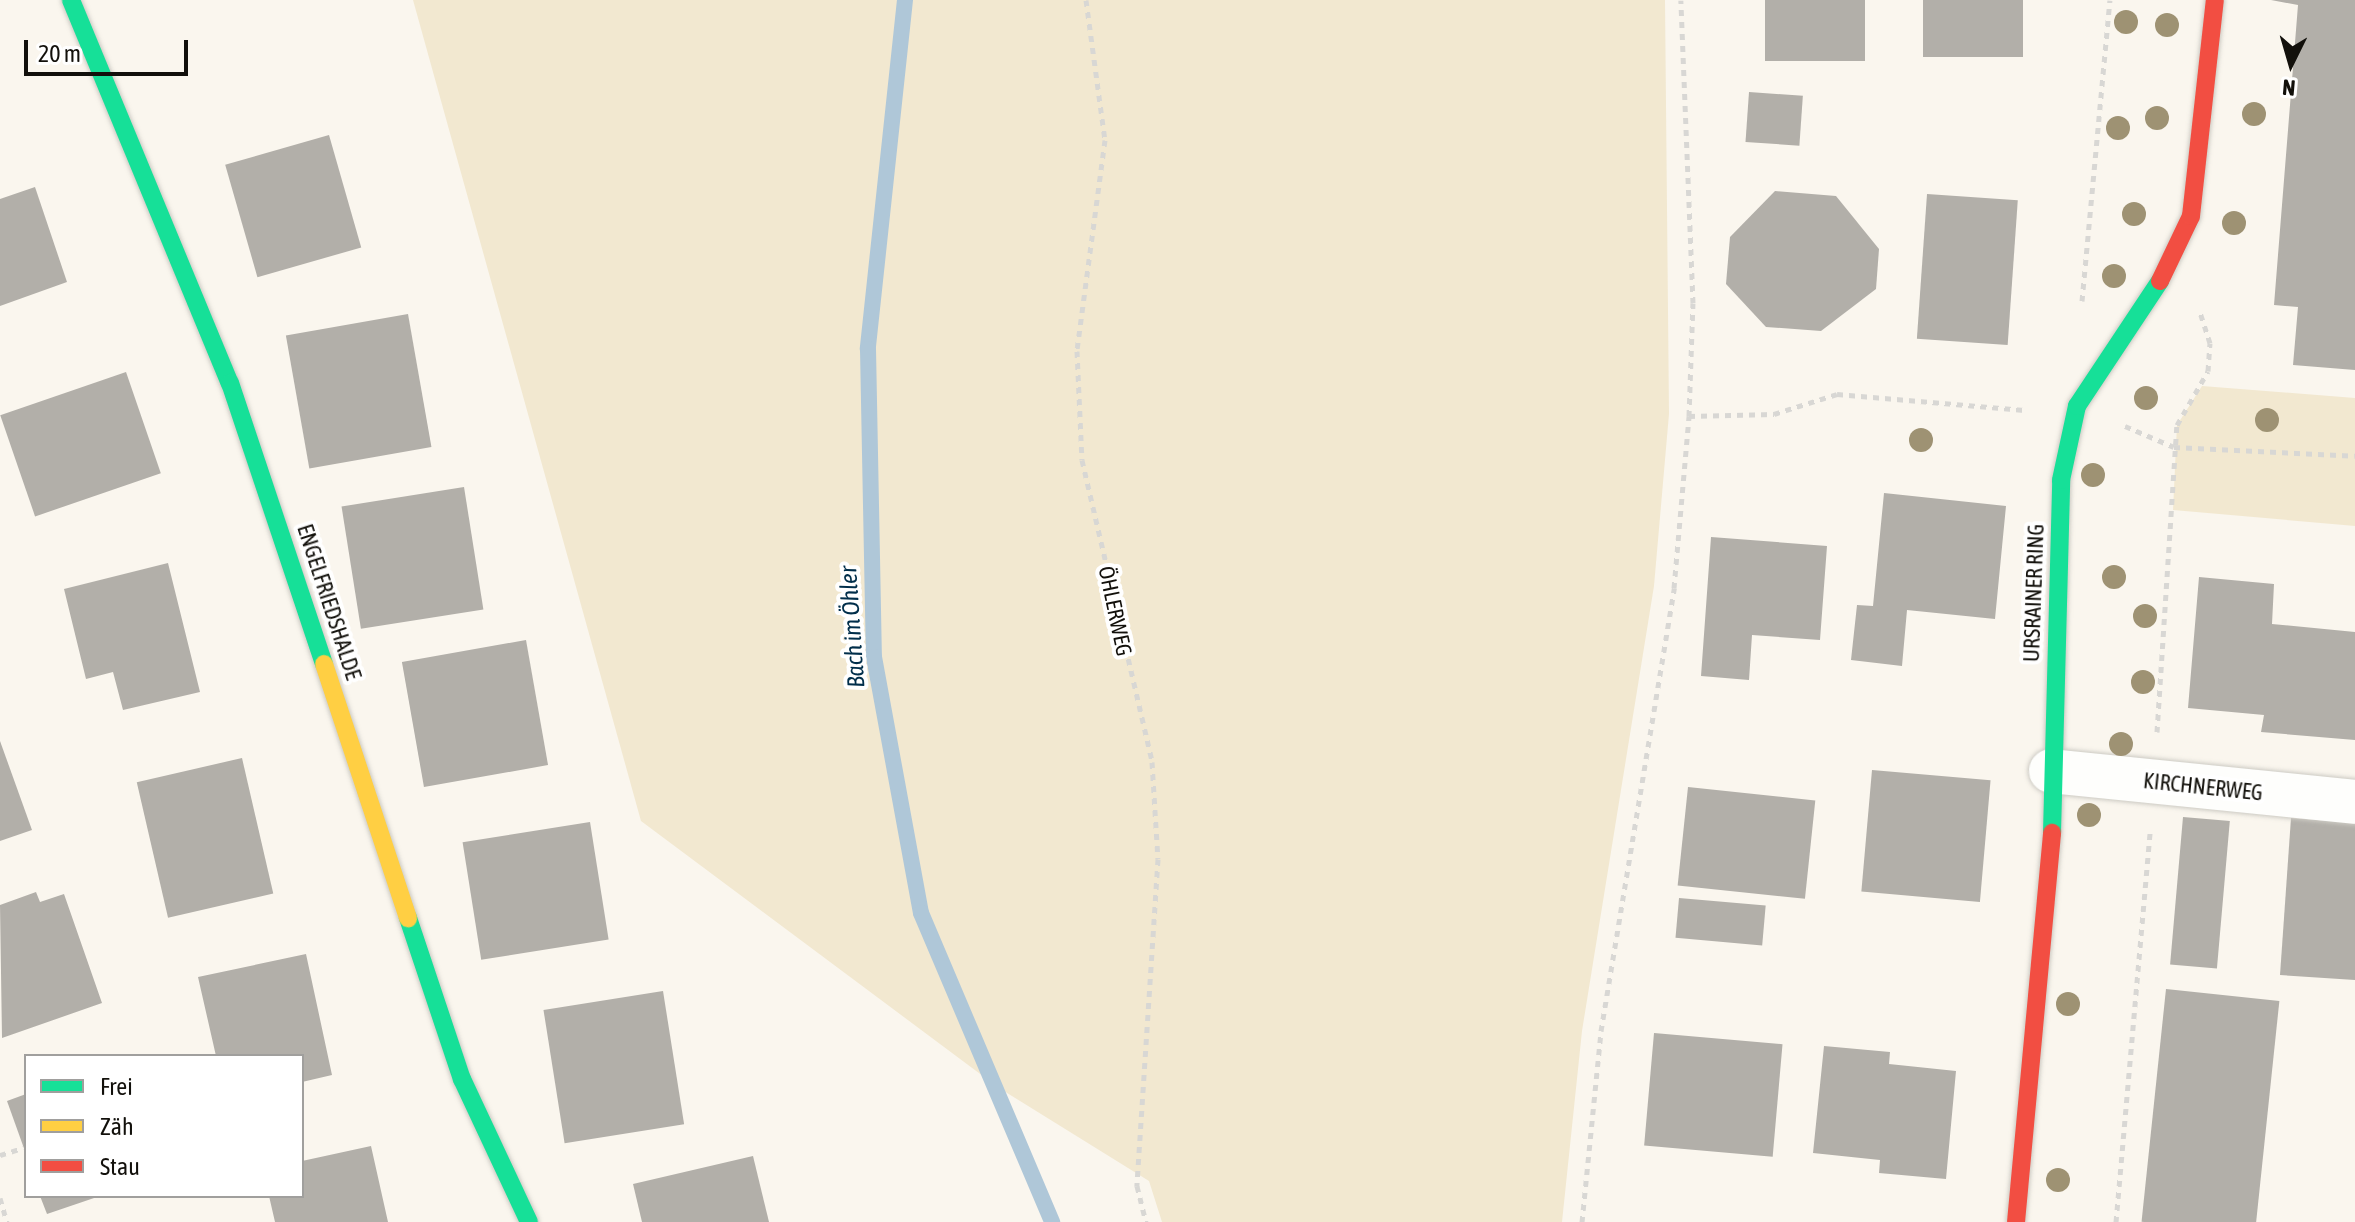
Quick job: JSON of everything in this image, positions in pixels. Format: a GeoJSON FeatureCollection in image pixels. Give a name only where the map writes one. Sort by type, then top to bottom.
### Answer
{"type":"FeatureCollection","features":[{"type":"Feature","properties":{"kind":"street","name":"ENGELFRIEDSHALDE"},"geometry":{"type":"LineString","coordinates":[[71,0],[225,370],[462,1079],[529,1222]]}},
{"type":"Feature","properties":{"kind":"street","name":"URSRAINER RING"},"geometry":{"type":"LineString","coordinates":[[2016,1222],[2051,771],[2061,480],[2077,406],[2175,258],[2191,216],[2215,0]]}},
{"type":"Feature","properties":{"kind":"street","name":"KIRCHNERWEG"},"geometry":{"type":"LineString","coordinates":[[2051,771],[2355,802]]}},
{"type":"Feature","properties":{"kind":"path","name":"ÖHLERWEG"},"geometry":{"type":"LineString","coordinates":[[1086,0],[1105,140],[1077,351],[1082,460],[1152,762],[1158,859],[1137,1186],[1146,1222]]}},
{"type":"Feature","properties":{"kind":"path"},"geometry":{"type":"LineString","coordinates":[[1582,1222],[1601,1031],[1672,603],[1689,416],[1693,303],[1681,0]]}},
{"type":"Feature","properties":{"kind":"path"},"geometry":{"type":"LineString","coordinates":[[2076,317],[2086,291],[2110,0]]}},
{"type":"Feature","properties":{"kind":"path"},"geometry":{"type":"LineString","coordinates":[[1689,416],[1774,414],[1837,394],[2041,412],[2077,406],[2174,447],[2355,456]]}},
{"type":"Feature","properties":{"kind":"path"},"geometry":{"type":"LineString","coordinates":[[0,1155],[23,1148]]}},
{"type":"Feature","properties":{"kind":"path"},"geometry":{"type":"LineString","coordinates":[[0,1198],[7,1222]]}},
{"type":"Feature","properties":{"kind":"shaded area"},"geometry":{"type":"Polygon","coordinates":[[[413,0],[1665,0],[1669,414],[1654,586],[1582,1031],[1562,1222],[1162,1222],[1149,1181],[999,1088],[641,821],[413,0]]]}},
{"type":"Feature","properties":{"kind":"shaded area"},"geometry":{"type":"Polygon","coordinates":[[[2202,386],[2355,398],[2355,526],[2173,510],[2177,425],[2202,386]]]}},
{"type":"Feature","properties":{"kind":"building"},"geometry":{"type":"Polygon","coordinates":[[[1765,0],[1865,0],[1865,61],[1765,61],[1765,0]]]}},
{"type":"Feature","properties":{"kind":"building"},"geometry":{"type":"Polygon","coordinates":[[[1923,0],[2023,0],[2023,57],[1923,57],[1923,0]]]}},
{"type":"Feature","properties":{"kind":"building"},"geometry":{"type":"Polygon","coordinates":[[[2271,0],[2355,0],[2355,370],[2293,365],[2298,307],[2274,305],[2298,5],[2271,0]]]}},
{"type":"Feature","properties":{"kind":"building"},"geometry":{"type":"Polygon","coordinates":[[[1749,92],[1803,96],[1799,146],[1746,142],[1749,92]]]}},
{"type":"Feature","properties":{"kind":"building"},"geometry":{"type":"Polygon","coordinates":[[[329,135],[361,247],[257,277],[225,165],[329,135]]]}},
{"type":"Feature","properties":{"kind":"building"},"geometry":{"type":"Polygon","coordinates":[[[35,187],[67,282],[0,306],[0,199],[35,187]]]}},
{"type":"Feature","properties":{"kind":"building"},"geometry":{"type":"Polygon","coordinates":[[[1775,191],[1836,196],[1879,249],[1876,289],[1821,331],[1766,327],[1726,284],[1730,237],[1775,191]]]}},
{"type":"Feature","properties":{"kind":"building"},"geometry":{"type":"Polygon","coordinates":[[[1927,194],[2018,200],[2008,345],[1917,339],[1927,194]]]}},
{"type":"Feature","properties":{"kind":"building"},"geometry":{"type":"Polygon","coordinates":[[[408,314],[431,447],[309,468],[286,336],[408,314]]]}},
{"type":"Feature","properties":{"kind":"building"},"geometry":{"type":"Polygon","coordinates":[[[126,372],[161,473],[35,516],[0,415],[126,372]]]}},
{"type":"Feature","properties":{"kind":"building"},"geometry":{"type":"Polygon","coordinates":[[[464,487],[483,609],[361,629],[342,506],[464,487]]]}},
{"type":"Feature","properties":{"kind":"building"},"geometry":{"type":"Polygon","coordinates":[[[1884,493],[2006,506],[1995,619],[1907,610],[1902,666],[1851,660],[1857,605],[1873,606],[1884,493]]]}},
{"type":"Feature","properties":{"kind":"building"},"geometry":{"type":"Polygon","coordinates":[[[1711,537],[1827,546],[1820,640],[1752,635],[1749,680],[1701,676],[1711,537]]]}},
{"type":"Feature","properties":{"kind":"building"},"geometry":{"type":"Polygon","coordinates":[[[168,563],[200,692],[123,710],[113,672],[86,679],[64,589],[168,563]]]}},
{"type":"Feature","properties":{"kind":"building"},"geometry":{"type":"Polygon","coordinates":[[[2199,577],[2274,584],[2272,624],[2355,632],[2355,740],[2261,732],[2264,715],[2188,708],[2199,577]]]}},
{"type":"Feature","properties":{"kind":"building"},"geometry":{"type":"Polygon","coordinates":[[[526,640],[548,765],[424,787],[402,662],[526,640]]]}},
{"type":"Feature","properties":{"kind":"building"},"geometry":{"type":"Polygon","coordinates":[[[0,741],[32,830],[0,841],[0,741]]]}},
{"type":"Feature","properties":{"kind":"building"},"geometry":{"type":"Polygon","coordinates":[[[242,758],[273,893],[168,918],[137,782],[242,758]]]}},
{"type":"Feature","properties":{"kind":"building"},"geometry":{"type":"Polygon","coordinates":[[[1872,770],[1991,780],[1980,902],[1861,892],[1872,770]]]}},
{"type":"Feature","properties":{"kind":"building"},"geometry":{"type":"Polygon","coordinates":[[[1688,787],[1815,800],[1805,899],[1678,885],[1688,787]]]}},
{"type":"Feature","properties":{"kind":"building"},"geometry":{"type":"Polygon","coordinates":[[[2183,817],[2230,821],[2217,969],[2170,964],[2183,817]]]}},
{"type":"Feature","properties":{"kind":"building"},"geometry":{"type":"Polygon","coordinates":[[[2291,818],[2355,823],[2355,980],[2280,975],[2291,818]]]}},
{"type":"Feature","properties":{"kind":"building"},"geometry":{"type":"Polygon","coordinates":[[[590,822],[609,940],[481,960],[463,842],[590,822]]]}},
{"type":"Feature","properties":{"kind":"building"},"geometry":{"type":"Polygon","coordinates":[[[36,892],[40,902],[64,894],[102,1003],[2,1038],[0,905],[36,892]]]}},
{"type":"Feature","properties":{"kind":"building"},"geometry":{"type":"Polygon","coordinates":[[[1679,898],[1766,906],[1762,945],[1676,938],[1679,898]]]}},
{"type":"Feature","properties":{"kind":"building"},"geometry":{"type":"Polygon","coordinates":[[[306,954],[332,1075],[304,1082],[304,1054],[216,1054],[198,977],[306,954]]]}},
{"type":"Feature","properties":{"kind":"building"},"geometry":{"type":"Polygon","coordinates":[[[2166,989],[2279,1001],[2256,1222],[2142,1222],[2166,989]]]}},
{"type":"Feature","properties":{"kind":"building"},"geometry":{"type":"Polygon","coordinates":[[[663,991],[684,1124],[565,1143],[543,1010],[663,991]]]}},
{"type":"Feature","properties":{"kind":"building"},"geometry":{"type":"Polygon","coordinates":[[[1654,1033],[1783,1044],[1773,1157],[1644,1146],[1654,1033]]]}},
{"type":"Feature","properties":{"kind":"building"},"geometry":{"type":"Polygon","coordinates":[[[1824,1046],[1890,1052],[1889,1064],[1956,1071],[1946,1179],[1879,1173],[1880,1160],[1813,1153],[1824,1046]]]}},
{"type":"Feature","properties":{"kind":"building"},"geometry":{"type":"Polygon","coordinates":[[[24,1095],[24,1148],[7,1101],[24,1095]]]}},
{"type":"Feature","properties":{"kind":"building"},"geometry":{"type":"Polygon","coordinates":[[[371,1146],[388,1222],[275,1222],[269,1198],[304,1198],[304,1161],[371,1146]]]}},
{"type":"Feature","properties":{"kind":"building"},"geometry":{"type":"Polygon","coordinates":[[[753,1156],[769,1222],[642,1222],[633,1184],[753,1156]]]}},
{"type":"Feature","properties":{"kind":"building"},"geometry":{"type":"Polygon","coordinates":[[[41,1198],[94,1198],[47,1214],[41,1198]]]}},
{"type":"Feature","properties":{"kind":"waterway","name":"Bach im Öhler"},"geometry":{"type":"LineString","coordinates":[[905,0],[868,349],[874,657],[921,913],[1052,1222]]}},
{"type":"Feature","properties":{"kind":"traffic: fast"},"geometry":{"type":"LineString","coordinates":[[71,0],[230,383],[324,664]]}},
{"type":"Feature","properties":{"kind":"traffic: fast"},"geometry":{"type":"LineString","coordinates":[[2052,833],[2061,480],[2077,406],[2160,281]]}},
{"type":"Feature","properties":{"kind":"traffic: fast"},"geometry":{"type":"LineString","coordinates":[[408,918],[462,1079],[529,1222]]}},
{"type":"Feature","properties":{"kind":"traffic: slow"},"geometry":{"type":"LineString","coordinates":[[324,664],[408,918]]}},
{"type":"Feature","properties":{"kind":"traffic: jam"},"geometry":{"type":"LineString","coordinates":[[2160,281],[2191,216],[2215,0]]}},
{"type":"Feature","properties":{"kind":"traffic: jam"},"geometry":{"type":"LineString","coordinates":[[2016,1222],[2052,833]]}}]}
